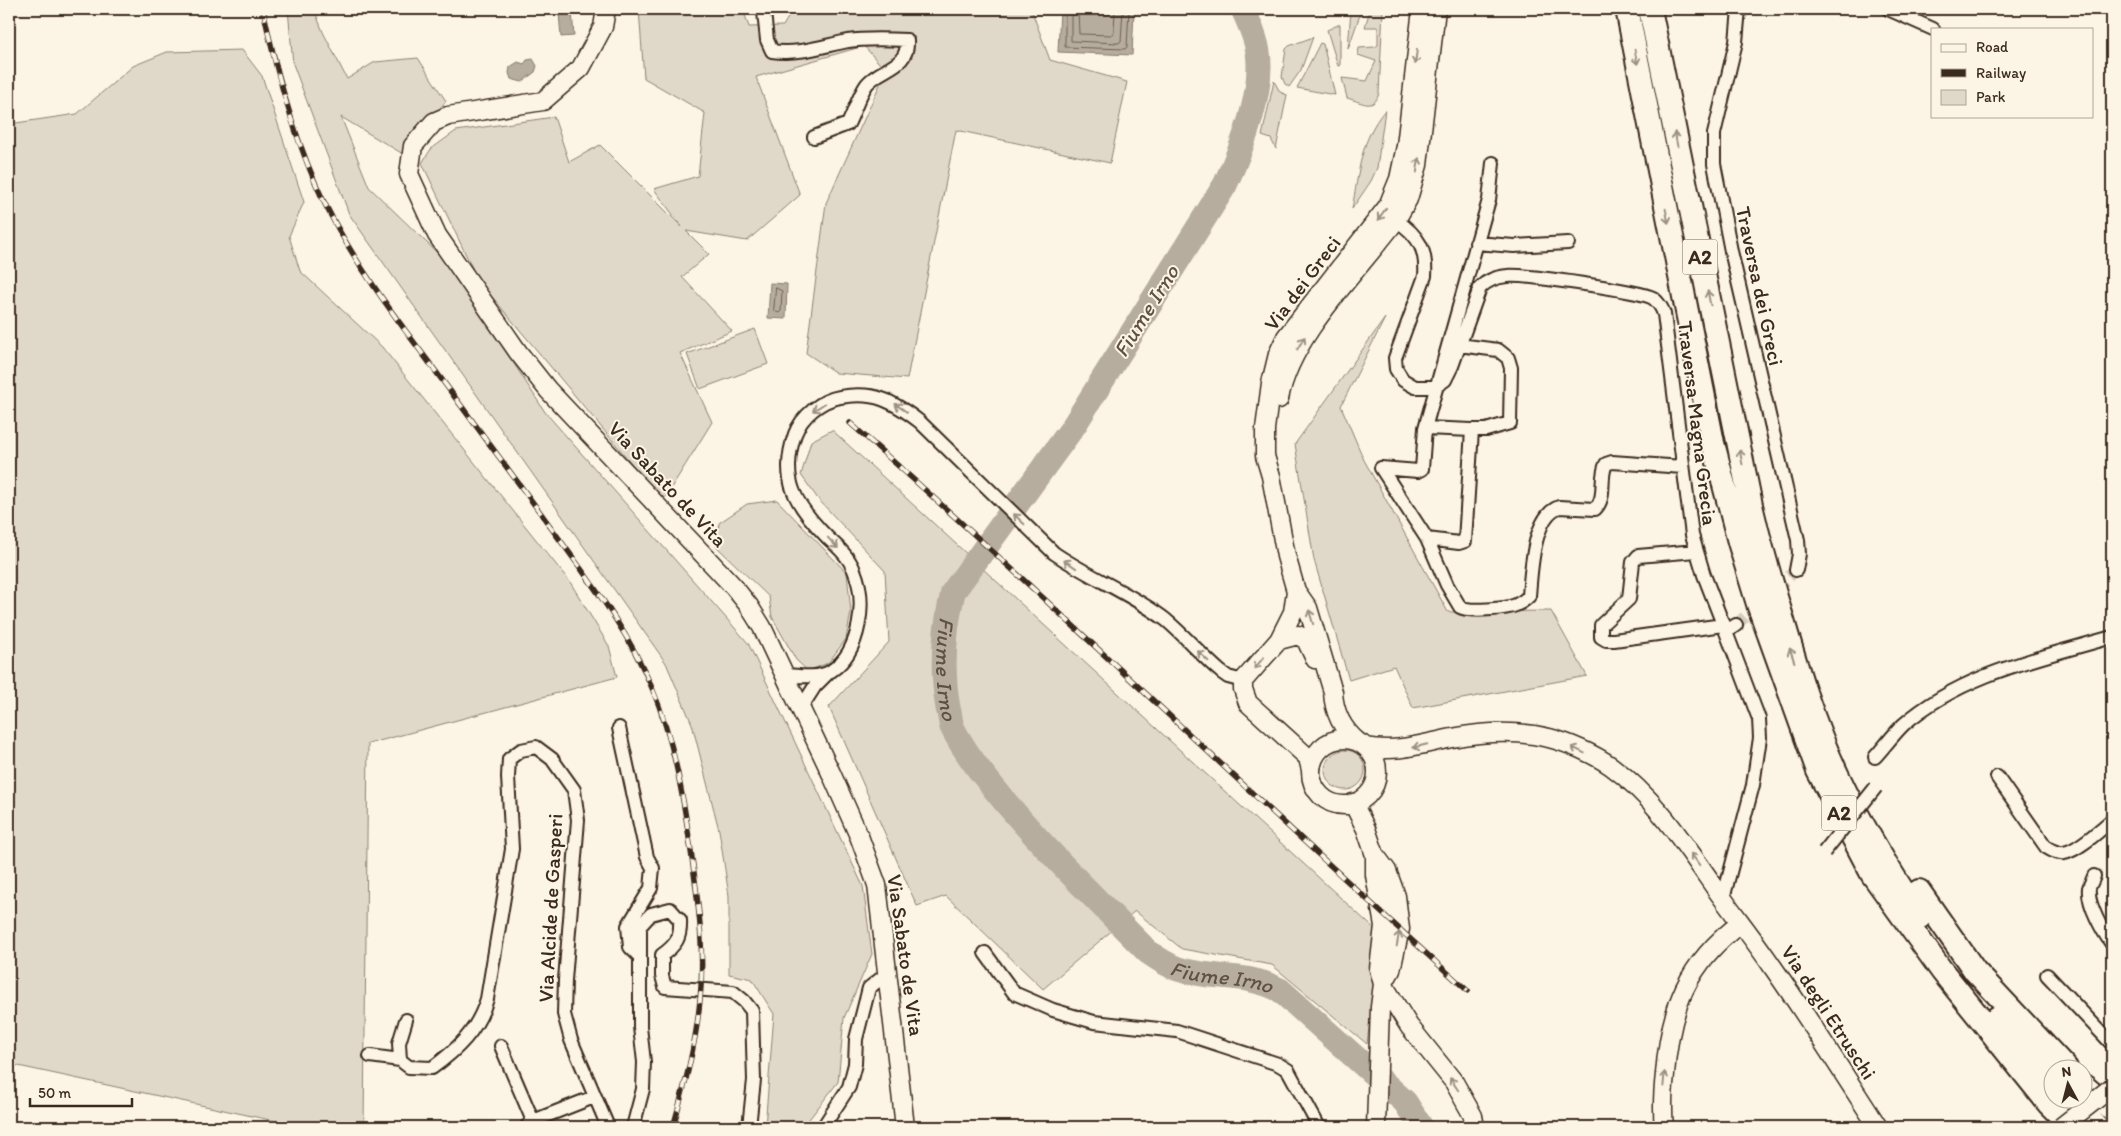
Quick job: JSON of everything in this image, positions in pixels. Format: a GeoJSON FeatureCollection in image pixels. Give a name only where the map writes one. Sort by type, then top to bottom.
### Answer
{"type":"FeatureCollection","features":[{"type":"Feature","properties":{"kind":"highway","name":"A2"},"geometry":{"type":"LineString","coordinates":[[1627,9],[1713,443],[1739,542],[1758,604],[1818,771],[1872,874],[1942,971],[2049,1104],[2072,1127]]}},
{"type":"Feature","properties":{"kind":"highway","name":"A2"},"geometry":{"type":"LineString","coordinates":[[1650,9],[1751,505],[1772,543],[1815,677],[1848,771],[1887,846],[1975,971],[2057,1058]]}},
{"type":"Feature","properties":{"kind":"highway"},"geometry":{"type":"LineString","coordinates":[[1713,443],[1716,486],[1725,531],[1750,619],[1786,722],[1841,845],[1882,910],[1934,981],[2025,1094],[2055,1127]]}},
{"type":"Feature","properties":{"kind":"highway"},"geometry":{"type":"LineString","coordinates":[[1751,505],[1790,648],[1811,710],[1838,776],[1874,844],[1920,916],[1964,977],[2044,1069]]}},
{"type":"Feature","properties":{"kind":"highway"},"geometry":{"type":"LineString","coordinates":[[2094,1095],[2112,1110]]}},
{"type":"Feature","properties":{"kind":"highway"},"geometry":{"type":"LineString","coordinates":[[2079,1108],[2097,1127]]}},
{"type":"Feature","properties":{"kind":"main road","name":"Via Sabato de Vita"},"geometry":{"type":"LineString","coordinates":[[606,9],[603,27],[581,68],[543,101],[448,116],[434,122],[413,146],[409,174],[438,235],[518,352],[548,390],[733,586],[750,606],[762,627],[801,708],[873,872],[880,900],[905,1127]]}},
{"type":"Feature","properties":{"kind":"main road","name":"Via dei Greci"},"geometry":{"type":"LineString","coordinates":[[1362,744],[1344,728],[1334,702],[1333,692],[1308,608],[1296,591],[1280,533],[1271,476],[1265,456],[1265,429],[1278,354],[1286,337],[1376,222],[1395,193],[1403,167],[1422,9]]}},
{"type":"Feature","properties":{"kind":"main road","name":"Via dei Greci"},"geometry":{"type":"LineString","coordinates":[[1271,476],[1275,424],[1281,388],[1302,340],[1396,220],[1408,199],[1416,173],[1436,9]]}},
{"type":"Feature","properties":{"kind":"main road","name":"Via dei Greci"},"geometry":{"type":"LineString","coordinates":[[1243,682],[1279,640],[1294,612],[1296,591]]}},
{"type":"Feature","properties":{"kind":"main road","name":"Via dei Greci"},"geometry":{"type":"LineString","coordinates":[[1279,640],[1298,635],[1306,640],[1314,654],[1328,697],[1334,702]]}},
{"type":"Feature","properties":{"kind":"main road"},"geometry":{"type":"LineString","coordinates":[[1243,682],[1243,689],[1248,703],[1308,758],[1316,790],[1323,798],[1332,803],[1343,805],[1353,803],[1362,799],[1375,784],[1376,764],[1372,755],[1362,744]]}},
{"type":"Feature","properties":{"kind":"main road"},"geometry":{"type":"LineString","coordinates":[[1311,770],[1316,754],[1327,743],[1342,739],[1380,750],[1412,748],[1450,738],[1486,732],[1522,733],[1550,738],[1573,747],[1610,766],[1634,786],[1674,830],[1741,923],[1727,934],[1701,961],[1678,1002],[1666,1058],[1662,1113],[1664,1127]]}},
{"type":"Feature","properties":{"kind":"main road"},"geometry":{"type":"LineString","coordinates":[[1353,803],[1366,829],[1375,855],[1387,871],[1396,896],[1400,929],[1392,970],[1383,984],[1380,1006],[1376,1127]]}},
{"type":"Feature","properties":{"kind":"main road","name":"Via degli Etruschi"},"geometry":{"type":"LineString","coordinates":[[1741,923],[1772,965],[1878,1127]]}},
{"type":"Feature","properties":{"kind":"main road"},"geometry":{"type":"LineString","coordinates":[[1383,984],[1409,1026],[1454,1082],[1473,1116],[1475,1127]]}},
{"type":"Feature","properties":{"kind":"main road"},"geometry":{"type":"LineString","coordinates":[[2061,1127],[2112,1087]]}},
{"type":"Feature","properties":{"kind":"street"},"geometry":{"type":"LineString","coordinates":[[766,9],[764,12],[766,40],[772,51],[789,53],[850,41],[882,38],[907,40],[908,48],[903,59],[867,84],[848,124],[814,137]]}},
{"type":"Feature","properties":{"kind":"street","name":"Traversa dei Greci"},"geometry":{"type":"LineString","coordinates":[[1739,9],[1736,42],[1714,134],[1714,164],[1731,251],[1798,540],[1800,554],[1796,570]]}},
{"type":"Feature","properties":{"kind":"street"},"geometry":{"type":"LineString","coordinates":[[1888,9],[1931,28]]}},
{"type":"Feature","properties":{"kind":"street"},"geometry":{"type":"LineString","coordinates":[[1493,163],[1489,200],[1425,428],[1422,469],[1418,471],[1381,468],[1427,539],[1447,585],[1460,607],[1472,610],[1514,606],[1525,600],[1529,596],[1534,546],[1547,517],[1559,507],[1595,509],[1599,506],[1603,470],[1606,464],[1612,462],[1683,467]]}},
{"type":"Feature","properties":{"kind":"street"},"geometry":{"type":"LineString","coordinates":[[1396,220],[1410,230],[1419,241],[1426,263],[1425,276],[1395,358],[1396,369],[1403,380],[1415,387],[1436,386]]}},
{"type":"Feature","properties":{"kind":"street"},"geometry":{"type":"LineString","coordinates":[[1476,244],[1514,246],[1568,243]]}},
{"type":"Feature","properties":{"kind":"street","name":"Traversa Magna Grecia"},"geometry":{"type":"LineString","coordinates":[[1436,386],[1449,375],[1480,288],[1487,281],[1495,278],[1515,276],[1632,292],[1652,298],[1662,308],[1664,314],[1690,526],[1696,551],[1728,627]]}},
{"type":"Feature","properties":{"kind":"street"},"geometry":{"type":"LineString","coordinates":[[1425,428],[1486,430],[1510,423],[1510,362],[1504,353],[1498,350],[1459,345]]}},
{"type":"Feature","properties":{"kind":"street"},"geometry":{"type":"LineString","coordinates":[[801,708],[815,686],[847,652],[854,639],[860,607],[858,584],[848,558],[820,530],[798,502],[791,488],[788,458],[802,420],[812,410],[838,397],[865,396],[892,401],[920,422],[1054,553],[1076,568],[1166,620],[1221,672],[1228,677],[1243,682]]}},
{"type":"Feature","properties":{"kind":"street"},"geometry":{"type":"LineString","coordinates":[[1427,539],[1459,543],[1464,541],[1472,430]]}},
{"type":"Feature","properties":{"kind":"street"},"geometry":{"type":"LineString","coordinates":[[1696,551],[1638,556],[1633,562],[1629,599],[1601,625],[1601,637],[1614,640],[1728,627],[1759,719],[1760,738],[1753,785],[1723,899]]}},
{"type":"Feature","properties":{"kind":"street"},"geometry":{"type":"LineString","coordinates":[[1875,757],[1902,726],[1922,710],[1964,686],[2014,666],[2112,637]]}},
{"type":"Feature","properties":{"kind":"street"},"geometry":{"type":"LineString","coordinates":[[786,676],[808,677],[830,672]]}},
{"type":"Feature","properties":{"kind":"street"},"geometry":{"type":"LineString","coordinates":[[619,728],[645,848],[653,868],[651,888],[628,926],[630,947],[640,957]]}},
{"type":"Feature","properties":{"kind":"street","name":"Via Alcide de Gasperi"},"geometry":{"type":"LineString","coordinates":[[400,1060],[409,1067],[432,1068],[466,1039],[482,1016],[512,849],[508,777],[509,759],[521,750],[536,747],[552,759],[574,790],[578,820],[564,1014],[571,1040],[608,1127]]}},
{"type":"Feature","properties":{"kind":"street"},"geometry":{"type":"LineString","coordinates":[[1997,778],[2046,846],[2058,853],[2064,853],[2076,848],[2112,820]]}},
{"type":"Feature","properties":{"kind":"street"},"geometry":{"type":"LineString","coordinates":[[1824,852],[1876,787]]}},
{"type":"Feature","properties":{"kind":"street"},"geometry":{"type":"LineString","coordinates":[[2094,876],[2089,888],[2091,897],[2098,920],[2112,944]]}},
{"type":"Feature","properties":{"kind":"street"},"geometry":{"type":"LineString","coordinates":[[634,1127],[643,1089],[644,1062],[640,1027],[640,926],[651,914],[670,909],[680,920],[680,935],[674,947],[662,955],[662,976],[665,987],[715,989],[733,992],[744,1000],[752,1011],[754,1080],[749,1127]]}},
{"type":"Feature","properties":{"kind":"street"},"geometry":{"type":"LineString","coordinates":[[985,953],[1014,993],[1053,1010],[1094,1022],[1177,1032],[1222,1044],[1278,1064],[1288,1070],[1319,1127]]}},
{"type":"Feature","properties":{"kind":"street"},"geometry":{"type":"LineString","coordinates":[[823,1127],[849,1087],[855,1064],[856,1039],[869,988],[888,972]]}},
{"type":"Feature","properties":{"kind":"street"},"geometry":{"type":"LineString","coordinates":[[2047,975],[2112,1044]]}},
{"type":"Feature","properties":{"kind":"street"},"geometry":{"type":"LineString","coordinates":[[370,1056],[400,1060],[399,1043],[406,1020]]}},
{"type":"Feature","properties":{"kind":"street"},"geometry":{"type":"LineString","coordinates":[[501,1046],[530,1124],[594,1097]]}},
{"type":"Feature","properties":{"kind":"street"},"geometry":{"type":"LineString","coordinates":[[1371,1127],[1377,1109]]}},
{"type":"Feature","properties":{"kind":"green space"},"geometry":{"type":"Polygon","coordinates":[[[288,9],[314,9],[323,32],[347,79],[375,62],[418,58],[446,101],[403,154],[341,117],[369,187],[452,267],[545,412],[748,643],[863,886],[872,954],[844,1018],[838,1082],[803,1127],[765,1127],[774,1014],[752,979],[729,974],[729,896],[719,830],[692,724],[666,663],[349,214],[293,64],[288,9]]]}},
{"type":"Feature","properties":{"kind":"green space"},"geometry":{"type":"Polygon","coordinates":[[[639,9],[743,9],[749,27],[783,26],[793,9],[1031,9],[1050,60],[1127,82],[1110,163],[956,130],[907,379],[836,373],[806,353],[826,203],[886,71],[864,46],[756,77],[800,195],[747,241],[686,231],[709,254],[682,277],[732,331],[680,353],[712,422],[663,501],[478,280],[422,163],[431,149],[456,131],[554,117],[569,162],[600,145],[682,227],[654,189],[698,176],[705,113],[644,78],[639,9]]]}},
{"type":"Feature","properties":{"kind":"green space"},"geometry":{"type":"Polygon","coordinates":[[[1351,9],[1362,9],[1348,49],[1351,9]]]}},
{"type":"Feature","properties":{"kind":"green space"},"geometry":{"type":"Polygon","coordinates":[[[1373,9],[1383,9],[1379,93],[1374,102],[1367,104],[1347,98],[1342,78],[1367,81],[1376,61],[1358,55],[1359,48],[1375,47],[1378,45],[1378,27],[1365,27],[1369,13],[1373,9]]]}},
{"type":"Feature","properties":{"kind":"green space"},"geometry":{"type":"Polygon","coordinates":[[[1340,24],[1340,66],[1338,66],[1327,30],[1340,24]]]}},
{"type":"Feature","properties":{"kind":"green space"},"geometry":{"type":"Polygon","coordinates":[[[1313,37],[1301,70],[1289,87],[1285,84],[1282,77],[1286,49],[1289,46],[1313,37]]]}},
{"type":"Feature","properties":{"kind":"green space"},"geometry":{"type":"Polygon","coordinates":[[[1320,43],[1323,44],[1335,95],[1297,88],[1320,43]]]}},
{"type":"Feature","properties":{"kind":"green space"},"geometry":{"type":"Polygon","coordinates":[[[242,50],[262,76],[304,202],[289,236],[300,271],[382,347],[570,582],[609,646],[617,677],[368,744],[364,1127],[303,1127],[9,1064],[9,124],[77,114],[133,66],[167,52],[242,50]]]}},
{"type":"Feature","properties":{"kind":"green space"},"geometry":{"type":"Polygon","coordinates":[[[1274,81],[1280,92],[1287,95],[1276,149],[1271,139],[1262,136],[1274,81]]]}},
{"type":"Feature","properties":{"kind":"green space"},"geometry":{"type":"Polygon","coordinates":[[[1385,110],[1377,168],[1371,181],[1352,209],[1365,145],[1370,133],[1385,110]]]}},
{"type":"Feature","properties":{"kind":"green space"},"geometry":{"type":"Polygon","coordinates":[[[1385,318],[1341,406],[1364,460],[1448,612],[1551,611],[1587,676],[1413,708],[1394,666],[1349,680],[1314,560],[1295,444],[1385,318]]]}},
{"type":"Feature","properties":{"kind":"green space"},"geometry":{"type":"Polygon","coordinates":[[[755,329],[768,364],[700,389],[687,354],[755,329]]]}},
{"type":"Feature","properties":{"kind":"green space"},"geometry":{"type":"Polygon","coordinates":[[[832,430],[1380,934],[1367,1044],[1272,965],[1182,949],[1135,911],[1043,989],[946,896],[917,906],[829,707],[889,642],[885,571],[818,499],[801,475],[811,441],[832,430]]]}},
{"type":"Feature","properties":{"kind":"green space"},"geometry":{"type":"Polygon","coordinates":[[[777,500],[847,573],[851,612],[846,639],[828,663],[808,671],[796,660],[772,617],[769,597],[716,546],[719,523],[747,504],[777,500]]]}},
{"type":"Feature","properties":{"kind":"green space"},"geometry":{"type":"Polygon","coordinates":[[[1349,750],[1356,753],[1362,759],[1365,770],[1364,778],[1356,787],[1349,790],[1341,790],[1334,787],[1326,778],[1325,766],[1328,759],[1337,751],[1349,750]]]}},
{"type":"Feature","properties":{"kind":"water"},"geometry":{"type":"Polygon","coordinates":[[[1060,9],[1134,10],[1132,55],[1058,52],[1060,9]]]}},
{"type":"Feature","properties":{"kind":"water"},"geometry":{"type":"Polygon","coordinates":[[[572,12],[574,36],[561,37],[559,13],[572,12]]]}},
{"type":"Feature","properties":{"kind":"water"},"geometry":{"type":"Polygon","coordinates":[[[533,59],[537,66],[535,72],[522,82],[511,79],[510,67],[518,62],[524,64],[527,60],[533,59]]]}},
{"type":"Feature","properties":{"kind":"water"},"geometry":{"type":"Polygon","coordinates":[[[770,283],[787,284],[786,319],[768,318],[770,283]]]}},
{"type":"Feature","properties":{"kind":"waterway","name":"Fiume Irno"},"geometry":{"type":"LineString","coordinates":[[1243,9],[1256,41],[1259,68],[1258,85],[1250,120],[1232,170],[1225,185],[1073,427],[953,592],[944,650],[948,708],[952,727],[970,757],[992,786],[1058,861],[1148,952],[1178,969],[1242,978],[1267,984],[1280,990],[1405,1102],[1421,1127]]}},
{"type":"Feature","properties":{"kind":"tunnel"},"geometry":{"type":"LineString","coordinates":[[1736,625],[1796,570]]}},
{"type":"Feature","properties":{"kind":"railway"},"geometry":{"type":"LineString","coordinates":[[263,9],[274,59],[296,133],[314,181],[336,225],[361,267],[388,306],[602,598],[629,642],[660,708],[677,768],[685,810],[696,888],[702,963],[696,1032],[686,1080],[673,1127]]}},
{"type":"Feature","properties":{"kind":"railway"},"geometry":{"type":"LineString","coordinates":[[850,423],[1006,564],[1313,850],[1468,991]]}}]}
